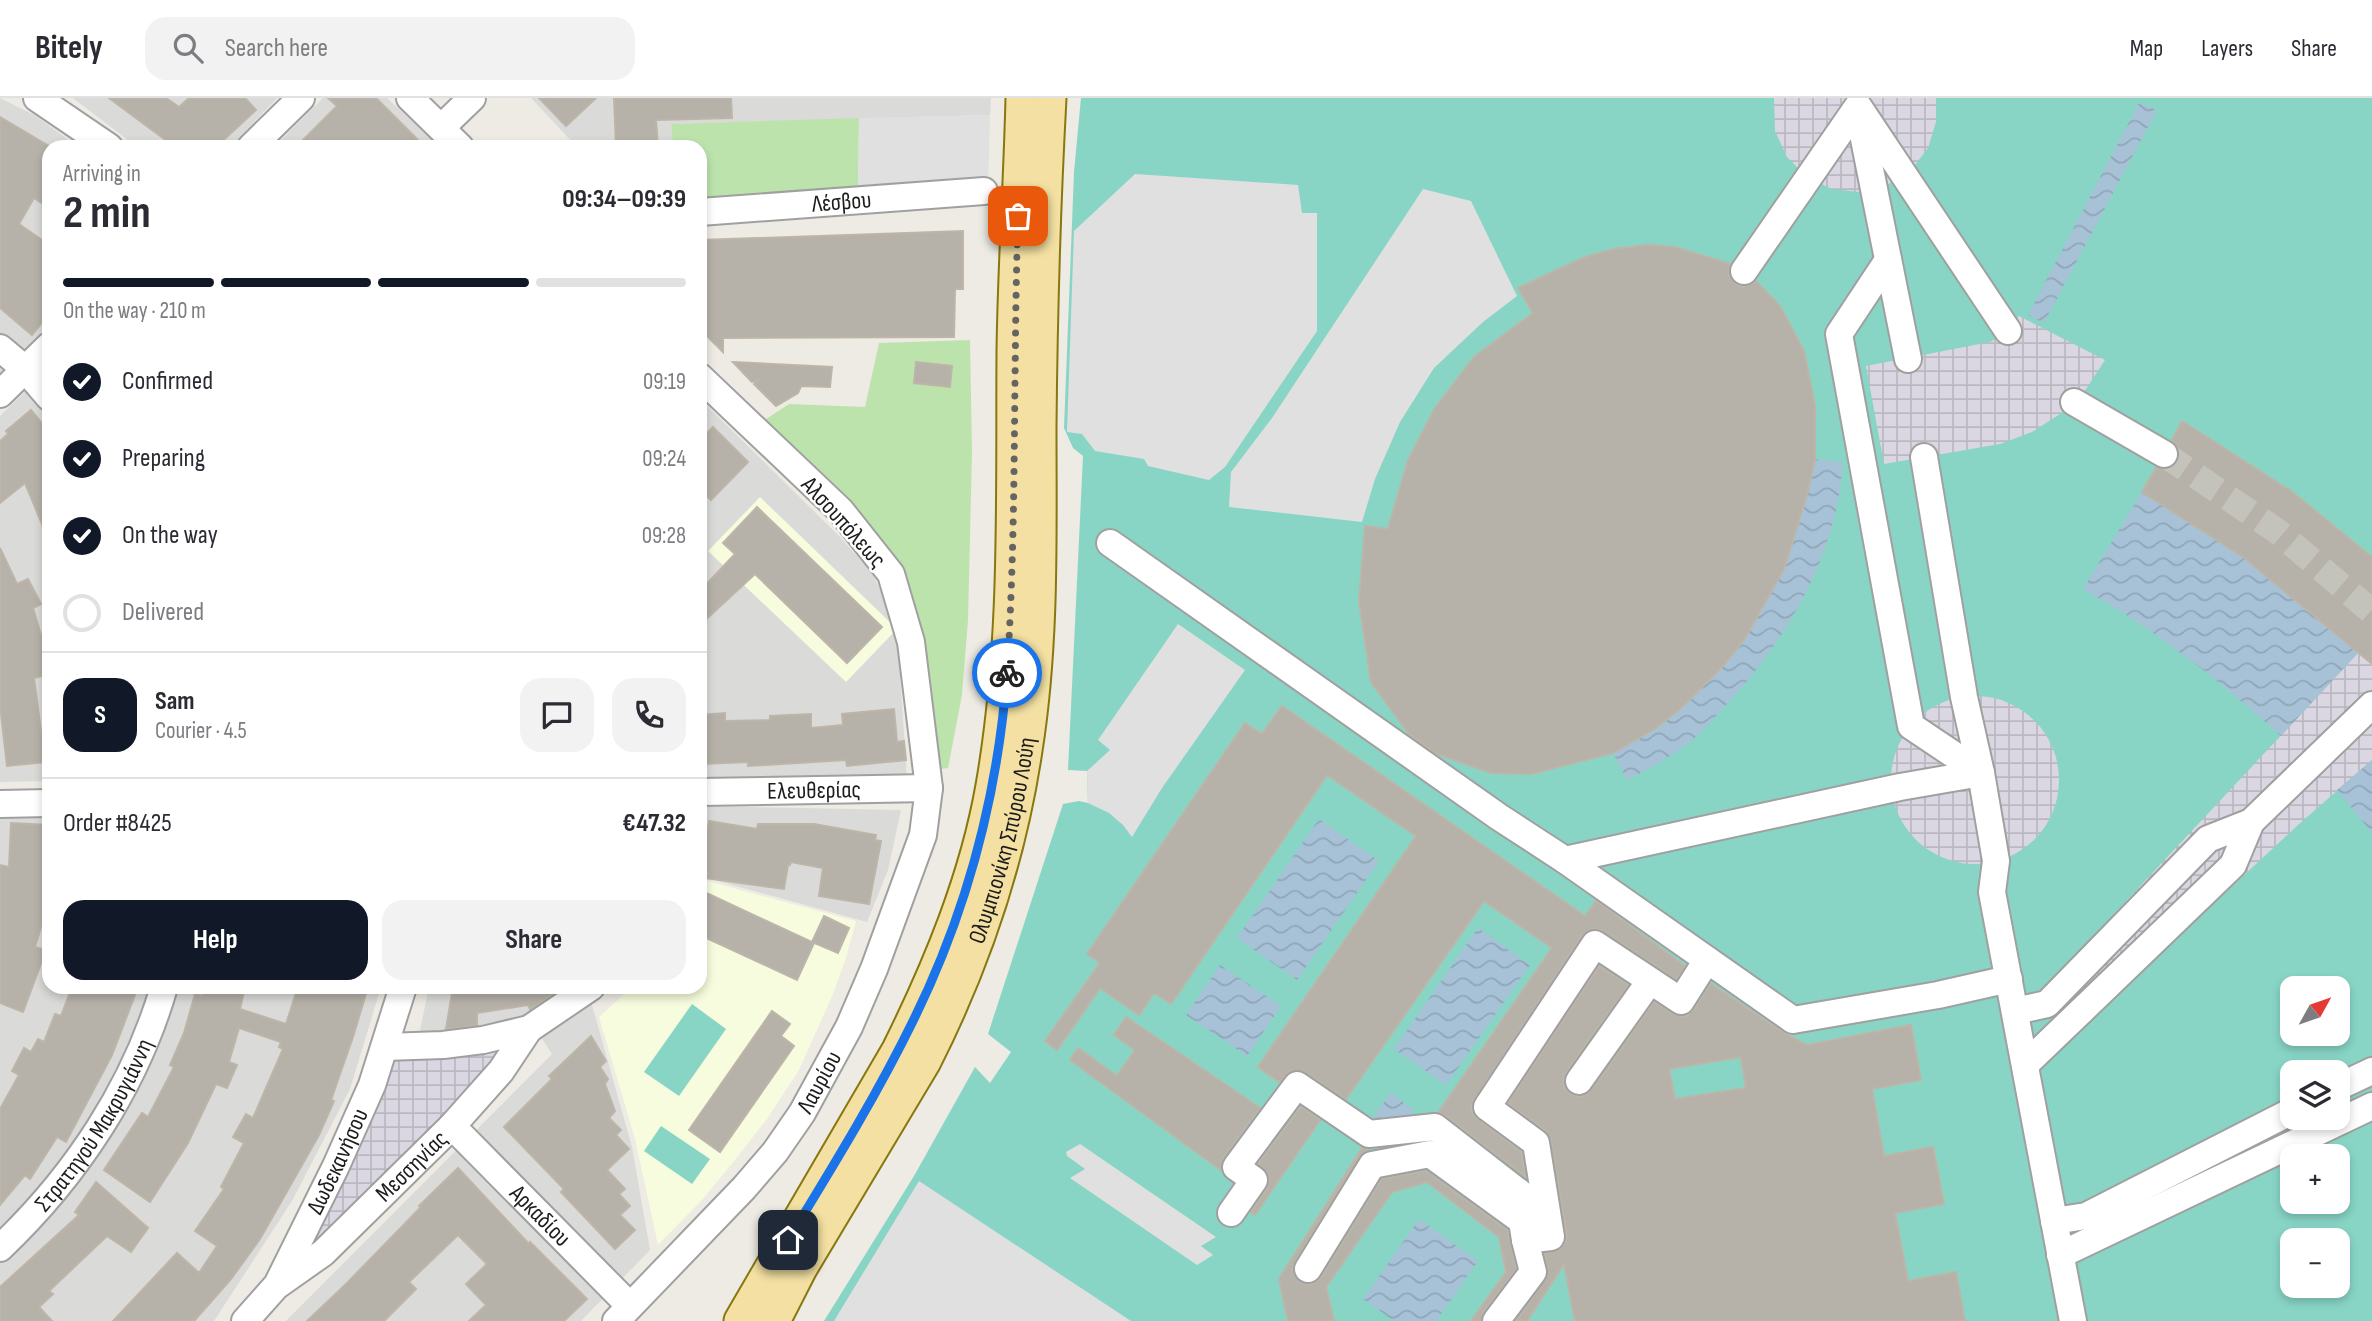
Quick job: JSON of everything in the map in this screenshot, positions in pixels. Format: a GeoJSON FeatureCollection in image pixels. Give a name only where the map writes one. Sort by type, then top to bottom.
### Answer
{"type":"FeatureCollection","features":[{"type":"Feature","properties":{"kind":"main road","name":"Ολυμπιονίκη Σπύρου Λούη"},"geometry":{"type":"LineString","coordinates":[[741,1321],[899,1050],[959,910],[987,813],[1000,745],[1012,618],[1014,309],[1023,98]]}},
{"type":"Feature","properties":{"kind":"main road","name":"Ολυμπιονίκη Σπύρου Λούη"},"geometry":{"type":"LineString","coordinates":[[773,1321],[800,1268],[924,1061],[939,1030],[984,915],[1009,832],[1026,746],[1035,638],[1040,306],[1049,98]]}},
{"type":"Feature","properties":{"kind":"street"},"geometry":{"type":"LineString","coordinates":[[37,98],[99,140]]}},
{"type":"Feature","properties":{"kind":"street"},"geometry":{"type":"LineString","coordinates":[[258,140],[301,98]]}},
{"type":"Feature","properties":{"kind":"street"},"geometry":{"type":"LineString","coordinates":[[410,98],[453,140]]}},
{"type":"Feature","properties":{"kind":"street"},"geometry":{"type":"LineString","coordinates":[[441,128],[472,98]]}},
{"type":"Feature","properties":{"kind":"street"},"geometry":{"type":"LineString","coordinates":[[1857,102],[1908,359]]}},
{"type":"Feature","properties":{"kind":"street"},"geometry":{"type":"LineString","coordinates":[[1744,271],[1857,102]]}},
{"type":"Feature","properties":{"kind":"street"},"geometry":{"type":"LineString","coordinates":[[1857,102],[2008,331]]}},
{"type":"Feature","properties":{"kind":"street","name":"Λέσβου"},"geometry":{"type":"LineString","coordinates":[[707,211],[984,191]]}},
{"type":"Feature","properties":{"kind":"street"},"geometry":{"type":"LineString","coordinates":[[1888,260],[1839,334],[1911,726],[1981,773]]}},
{"type":"Feature","properties":{"kind":"street"},"geometry":{"type":"LineString","coordinates":[[0,348],[25,369],[42,389]]}},
{"type":"Feature","properties":{"kind":"street"},"geometry":{"type":"LineString","coordinates":[[0,394],[42,353]]}},
{"type":"Feature","properties":{"kind":"street","name":"Αλσουπόλεως"},"geometry":{"type":"LineString","coordinates":[[707,384],[841,511],[891,574],[911,642],[929,788]]}},
{"type":"Feature","properties":{"kind":"street"},"geometry":{"type":"LineString","coordinates":[[2074,402],[2164,454]]}},
{"type":"Feature","properties":{"kind":"street"},"geometry":{"type":"LineString","coordinates":[[1924,457],[1996,861],[1992,892],[2073,1321]]}},
{"type":"Feature","properties":{"kind":"street"},"geometry":{"type":"LineString","coordinates":[[1110,543],[1793,1020],[1938,995],[2009,979]]}},
{"type":"Feature","properties":{"kind":"street"},"geometry":{"type":"LineString","coordinates":[[2016,1011],[2047,1004],[2208,839],[2251,822],[2372,705]]}},
{"type":"Feature","properties":{"kind":"street"},"geometry":{"type":"LineString","coordinates":[[1565,860],[1892,789],[1981,773]]}},
{"type":"Feature","properties":{"kind":"street","name":"Ελευθερίας"},"geometry":{"type":"LineString","coordinates":[[707,792],[929,788]]}},
{"type":"Feature","properties":{"kind":"street","name":"Λαυρίου"},"geometry":{"type":"LineString","coordinates":[[623,1314],[744,1188],[775,1152],[802,1112],[849,1027],[878,958],[923,835],[929,788]]}},
{"type":"Feature","properties":{"kind":"street"},"geometry":{"type":"LineString","coordinates":[[0,804],[42,803]]}},
{"type":"Feature","properties":{"kind":"street"},"geometry":{"type":"LineString","coordinates":[[2025,1065],[2233,865],[2251,822]]}},
{"type":"Feature","properties":{"kind":"street"},"geometry":{"type":"LineString","coordinates":[[1536,1239],[1551,1237],[1536,1143],[1487,1107],[1595,944],[1681,1001],[1707,960]]}},
{"type":"Feature","properties":{"kind":"street"},"geometry":{"type":"LineString","coordinates":[[1579,1081],[1650,981]]}},
{"type":"Feature","properties":{"kind":"street","name":"Στρατηγού Μακρυγιάννη"},"geometry":{"type":"LineString","coordinates":[[0,1248],[22,1227],[87,1148],[136,1063],[161,994]]}},
{"type":"Feature","properties":{"kind":"street","name":"Δωδεκανήσου"},"geometry":{"type":"LineString","coordinates":[[245,1321],[277,1285],[336,1166],[385,1047],[401,994]]}},
{"type":"Feature","properties":{"kind":"street","name":"Μεσσηνίας"},"geometry":{"type":"LineString","coordinates":[[385,1047],[443,1045],[483,1040],[529,1029],[581,994]]}},
{"type":"Feature","properties":{"kind":"street","name":"Μεσσηνίας"},"geometry":{"type":"LineString","coordinates":[[277,1285],[323,1253],[452,1126],[500,1071],[529,1029]]}},
{"type":"Feature","properties":{"kind":"street"},"geometry":{"type":"LineString","coordinates":[[2350,1081],[2372,1071]]}},
{"type":"Feature","properties":{"kind":"street"},"geometry":{"type":"LineString","coordinates":[[1231,1213],[1254,1180],[1236,1167],[1297,1085],[1369,1134],[1435,1127],[1542,1210],[1533,1272],[1496,1321]]}},
{"type":"Feature","properties":{"kind":"street"},"geometry":{"type":"LineString","coordinates":[[2060,1255],[2372,1106]]}},
{"type":"Feature","properties":{"kind":"street"},"geometry":{"type":"LineString","coordinates":[[2054,1221],[2087,1216],[2280,1117]]}},
{"type":"Feature","properties":{"kind":"street","name":"Αρκαδίου"},"geometry":{"type":"LineString","coordinates":[[452,1126],[623,1314]]}},
{"type":"Feature","properties":{"kind":"street"},"geometry":{"type":"LineString","coordinates":[[1308,1269],[1372,1165],[1430,1154],[1522,1222],[1536,1239]]}},
{"type":"Feature","properties":{"kind":"shaded area"},"geometry":{"type":"Polygon","coordinates":[[[0,98],[36,116],[69,140],[42,140],[42,336],[0,378],[0,98]]]}},
{"type":"Feature","properties":{"kind":"shaded area"},"geometry":{"type":"Polygon","coordinates":[[[73,98],[277,98],[237,140],[128,140],[73,98]]]}},
{"type":"Feature","properties":{"kind":"shaded area"},"geometry":{"type":"Polygon","coordinates":[[[323,98],[387,98],[432,140],[281,140],[323,98]]]}},
{"type":"Feature","properties":{"kind":"shaded area"},"geometry":{"type":"Polygon","coordinates":[[[531,98],[991,98],[990,115],[671,124],[672,140],[570,140],[531,98]]]}},
{"type":"Feature","properties":{"kind":"shaded area"},"geometry":{"type":"Polygon","coordinates":[[[1081,98],[2372,98],[2372,1321],[824,1321],[914,1176],[975,1067],[990,1083],[1011,1052],[988,1034],[1063,804],[1079,801],[1088,803],[1087,771],[1068,770],[1083,456],[1073,448],[1064,428],[1074,172],[1081,98]]]}},
{"type":"Feature","properties":{"kind":"shaded area"},"geometry":{"type":"Polygon","coordinates":[[[1774,98],[1936,98],[1936,122],[1928,148],[1911,170],[1887,185],[1860,192],[1832,189],[1807,177],[1787,157],[1775,131],[1774,98]]]}},
{"type":"Feature","properties":{"kind":"shaded area"},"geometry":{"type":"Polygon","coordinates":[[[990,115],[988,186],[858,194],[859,118],[990,115]]]}},
{"type":"Feature","properties":{"kind":"shaded area"},"geometry":{"type":"Polygon","coordinates":[[[1135,174],[1298,185],[1302,213],[1317,213],[1317,331],[1225,467],[1209,480],[1148,466],[1144,459],[1095,451],[1082,434],[1067,432],[1074,231],[1135,174]]]}},
{"type":"Feature","properties":{"kind":"shaded area"},"geometry":{"type":"Polygon","coordinates":[[[1423,189],[1471,201],[1517,296],[1483,322],[1434,368],[1400,422],[1375,479],[1362,522],[1229,507],[1231,472],[1272,418],[1423,189]]]}},
{"type":"Feature","properties":{"kind":"shaded area"},"geometry":{"type":"Polygon","coordinates":[[[2019,316],[2105,360],[2086,389],[2060,414],[2032,432],[2000,444],[1884,464],[1866,366],[1990,342],[2002,335],[2019,316]]]}},
{"type":"Feature","properties":{"kind":"shaded area"},"geometry":{"type":"Polygon","coordinates":[[[42,375],[42,781],[0,782],[0,416],[42,375]]]}},
{"type":"Feature","properties":{"kind":"shaded area"},"geometry":{"type":"Polygon","coordinates":[[[707,406],[840,537],[873,574],[897,629],[907,779],[707,781],[707,406]]]}},
{"type":"Feature","properties":{"kind":"shaded area"},"geometry":{"type":"Polygon","coordinates":[[[760,497],[897,629],[846,682],[708,551],[760,497]]]}},
{"type":"Feature","properties":{"kind":"shaded area"},"geometry":{"type":"Polygon","coordinates":[[[1178,624],[1245,670],[1162,788],[1132,837],[1109,813],[1088,803],[1087,771],[1110,750],[1098,740],[1178,624]]]}},
{"type":"Feature","properties":{"kind":"shaded area"},"geometry":{"type":"Polygon","coordinates":[[[2359,652],[2372,664],[2372,760],[2298,825],[2057,1049],[2044,989],[2359,652]]]}},
{"type":"Feature","properties":{"kind":"shaded area"},"geometry":{"type":"Polygon","coordinates":[[[1975,696],[2007,703],[2034,721],[2052,748],[2059,780],[2052,812],[2034,839],[2007,857],[1975,864],[1943,857],[1916,839],[1898,812],[1891,780],[1898,748],[1916,721],[1943,703],[1975,696]]]}},
{"type":"Feature","properties":{"kind":"shaded area"},"geometry":{"type":"Polygon","coordinates":[[[707,806],[901,810],[888,870],[867,922],[707,878],[707,806]]]}},
{"type":"Feature","properties":{"kind":"shaded area"},"geometry":{"type":"Polygon","coordinates":[[[0,818],[42,818],[42,994],[379,994],[350,1089],[292,1201],[214,1321],[0,1321],[0,818]]]}},
{"type":"Feature","properties":{"kind":"shaded area"},"geometry":{"type":"Polygon","coordinates":[[[707,881],[856,921],[833,994],[799,1070],[767,1119],[735,1160],[702,1200],[658,1245],[635,1139],[599,1017],[624,994],[707,994],[707,881]]]}},
{"type":"Feature","properties":{"kind":"shaded area"},"geometry":{"type":"Polygon","coordinates":[[[428,994],[589,994],[632,1147],[650,1250],[581,1321],[286,1321],[552,1054],[530,1020],[418,1040],[428,994]]]}},
{"type":"Feature","properties":{"kind":"shaded area"},"geometry":{"type":"Polygon","coordinates":[[[692,1004],[726,1029],[679,1096],[644,1072],[692,1004]]]}},
{"type":"Feature","properties":{"kind":"shaded area"},"geometry":{"type":"Polygon","coordinates":[[[529,1029],[277,1285],[385,1047],[529,1029]]]}},
{"type":"Feature","properties":{"kind":"shaded area"},"geometry":{"type":"Polygon","coordinates":[[[661,1126],[710,1159],[692,1184],[644,1151],[661,1126]]]}},
{"type":"Feature","properties":{"kind":"shaded area"},"geometry":{"type":"Polygon","coordinates":[[[1080,1144],[1216,1237],[1201,1246],[1213,1255],[1197,1265],[1070,1178],[1085,1169],[1067,1156],[1066,1152],[1080,1144]]]}},
{"type":"Feature","properties":{"kind":"shaded area"},"geometry":{"type":"Polygon","coordinates":[[[919,1181],[1131,1321],[834,1321],[919,1181]]]}},
{"type":"Feature","properties":{"kind":"green space"},"geometry":{"type":"Polygon","coordinates":[[[859,118],[858,194],[707,203],[707,140],[672,140],[671,124],[859,118]]]}},
{"type":"Feature","properties":{"kind":"green space"},"geometry":{"type":"Polygon","coordinates":[[[970,340],[972,452],[968,620],[962,695],[948,768],[941,769],[905,579],[890,551],[763,421],[789,404],[865,407],[879,343],[970,340]]]}},
{"type":"Feature","properties":{"kind":"water"},"geometry":{"type":"Polygon","coordinates":[[[2139,103],[2157,110],[2044,323],[2028,315],[2139,103]]]}},
{"type":"Feature","properties":{"kind":"water"},"geometry":{"type":"Polygon","coordinates":[[[1815,459],[1843,462],[1839,496],[1820,561],[1790,622],[1750,677],[1703,730],[1674,753],[1627,780],[1613,753],[1662,724],[1689,701],[1729,658],[1764,606],[1789,551],[1815,459]]]}},
{"type":"Feature","properties":{"kind":"water"},"geometry":{"type":"Polygon","coordinates":[[[2142,492],[2243,557],[2359,652],[2281,736],[2186,657],[2136,621],[2083,589],[2142,492]]]}},
{"type":"Feature","properties":{"kind":"water"},"geometry":{"type":"Polygon","coordinates":[[[2372,760],[2372,833],[2337,790],[2372,760]]]}},
{"type":"Feature","properties":{"kind":"water"},"geometry":{"type":"Polygon","coordinates":[[[1319,819],[1379,861],[1297,980],[1237,938],[1319,819]]]}},
{"type":"Feature","properties":{"kind":"water"},"geometry":{"type":"Polygon","coordinates":[[[1478,928],[1530,965],[1446,1085],[1394,1049],[1478,928]]]}},
{"type":"Feature","properties":{"kind":"water"},"geometry":{"type":"Polygon","coordinates":[[[1220,965],[1281,1006],[1247,1056],[1186,1015],[1220,965]]]}},
{"type":"Feature","properties":{"kind":"water"},"geometry":{"type":"Polygon","coordinates":[[[1391,1093],[1414,1110],[1396,1134],[1373,1117],[1391,1093]]]}},
{"type":"Feature","properties":{"kind":"water"},"geometry":{"type":"Polygon","coordinates":[[[1419,1219],[1478,1261],[1436,1321],[1394,1321],[1363,1299],[1419,1219]]]}},
{"type":"Feature","properties":{"kind":"building"},"geometry":{"type":"Polygon","coordinates":[[[109,98],[166,98],[179,107],[189,98],[245,98],[256,110],[224,140],[166,140],[109,98]]]}},
{"type":"Feature","properties":{"kind":"building"},"geometry":{"type":"Polygon","coordinates":[[[328,98],[376,98],[418,140],[303,140],[337,106],[328,98]]]}},
{"type":"Feature","properties":{"kind":"building"},"geometry":{"type":"Polygon","coordinates":[[[539,98],[596,98],[566,126],[539,98]]]}},
{"type":"Feature","properties":{"kind":"building"},"geometry":{"type":"Polygon","coordinates":[[[614,98],[731,98],[732,118],[656,120],[657,140],[616,140],[614,98]]]}},
{"type":"Feature","properties":{"kind":"building"},"geometry":{"type":"Polygon","coordinates":[[[0,117],[42,142],[42,203],[34,198],[19,224],[42,240],[42,323],[32,335],[0,308],[0,117]]]}},
{"type":"Feature","properties":{"kind":"building"},"geometry":{"type":"Polygon","coordinates":[[[963,231],[963,289],[955,289],[954,337],[723,338],[723,352],[707,336],[707,240],[963,231]]]}},
{"type":"Feature","properties":{"kind":"building"},"geometry":{"type":"Polygon","coordinates":[[[1647,245],[1675,247],[1730,264],[1730,278],[1742,287],[1756,281],[1780,306],[1804,351],[1815,406],[1815,459],[1784,569],[1744,640],[1723,666],[1680,709],[1656,728],[1613,753],[1531,774],[1491,773],[1437,754],[1409,734],[1371,682],[1359,601],[1365,526],[1388,529],[1408,460],[1435,408],[1474,357],[1533,313],[1518,288],[1585,257],[1614,249],[1647,245]]]}},
{"type":"Feature","properties":{"kind":"building"},"geometry":{"type":"Polygon","coordinates":[[[733,362],[832,367],[830,387],[801,386],[798,393],[776,406],[754,384],[760,379],[752,382],[733,362]]]}},
{"type":"Feature","properties":{"kind":"building"},"geometry":{"type":"Polygon","coordinates":[[[916,362],[952,366],[950,387],[914,383],[916,362]]]}},
{"type":"Feature","properties":{"kind":"building"},"geometry":{"type":"Polygon","coordinates":[[[31,410],[42,423],[42,524],[25,483],[0,503],[0,441],[8,434],[6,431],[31,410]]]}},
{"type":"Feature","properties":{"kind":"building"},"geometry":{"type":"Polygon","coordinates":[[[2182,421],[2291,491],[2372,557],[2372,664],[2243,557],[2142,492],[2156,468],[2165,470],[2177,462],[2180,453],[2172,440],[2182,421]]]}},
{"type":"Feature","properties":{"kind":"building"},"geometry":{"type":"Polygon","coordinates":[[[713,427],[748,462],[711,500],[707,496],[707,433],[713,427]]]}},
{"type":"Feature","properties":{"kind":"building"},"geometry":{"type":"Polygon","coordinates":[[[757,507],[882,627],[847,663],[755,574],[707,619],[707,584],[735,554],[723,543],[757,507]]]}},
{"type":"Feature","properties":{"kind":"building"},"geometry":{"type":"Polygon","coordinates":[[[0,548],[17,584],[28,579],[41,604],[33,608],[42,635],[42,676],[34,678],[42,739],[42,762],[7,766],[0,705],[0,548]]]}},
{"type":"Feature","properties":{"kind":"building"},"geometry":{"type":"Polygon","coordinates":[[[1282,706],[1585,916],[1596,901],[1685,966],[1676,979],[1603,931],[1595,928],[1582,935],[1471,1105],[1472,1113],[1477,1119],[1521,1152],[1526,1177],[1445,1115],[1438,1113],[1552,948],[1484,901],[1346,1099],[1305,1072],[1291,1070],[1279,1082],[1258,1067],[1416,836],[1327,775],[1171,1004],[1154,993],[1139,1015],[1100,988],[1057,1050],[1045,1041],[1100,963],[1087,954],[1245,723],[1262,734],[1282,706]]]}},
{"type":"Feature","properties":{"kind":"building"},"geometry":{"type":"Polygon","coordinates":[[[894,709],[897,742],[904,741],[906,760],[847,766],[846,760],[748,766],[748,762],[707,764],[707,714],[725,713],[725,721],[770,720],[770,716],[811,714],[811,728],[843,725],[842,714],[894,709]]]}},
{"type":"Feature","properties":{"kind":"building"},"geometry":{"type":"Polygon","coordinates":[[[709,821],[757,829],[758,824],[814,824],[876,835],[875,840],[881,841],[869,904],[819,896],[823,868],[791,862],[788,865],[784,889],[707,878],[709,821]]]}},
{"type":"Feature","properties":{"kind":"building"},"geometry":{"type":"Polygon","coordinates":[[[11,823],[42,825],[42,924],[35,947],[42,949],[42,961],[23,1012],[0,1003],[0,865],[9,867],[11,823]]]}},
{"type":"Feature","properties":{"kind":"building"},"geometry":{"type":"Polygon","coordinates":[[[707,893],[814,943],[797,980],[707,938],[707,893]]]}},
{"type":"Feature","properties":{"kind":"building"},"geometry":{"type":"Polygon","coordinates":[[[824,916],[849,928],[838,953],[812,942],[824,916]]]}},
{"type":"Feature","properties":{"kind":"building"},"geometry":{"type":"Polygon","coordinates":[[[1599,966],[1628,985],[1566,1072],[1563,1080],[1565,1088],[1577,1097],[1585,1096],[1592,1090],[1654,1002],[1673,1014],[1681,1017],[1688,1015],[1711,984],[1784,1033],[1807,1045],[1911,1025],[1921,1080],[1872,1089],[1884,1156],[1933,1147],[1944,1204],[1895,1213],[1908,1281],[1956,1272],[1965,1321],[1575,1321],[1564,1264],[1527,1321],[1516,1321],[1548,1276],[1545,1254],[1561,1249],[1567,1235],[1551,1140],[1545,1130],[1508,1103],[1599,966]],[[1741,1057],[1669,1069],[1675,1099],[1746,1088],[1741,1057]]]}},
{"type":"Feature","properties":{"kind":"building"},"geometry":{"type":"Polygon","coordinates":[[[69,994],[135,994],[112,1055],[66,1142],[57,1137],[30,1179],[25,1175],[0,1205],[0,1109],[19,1075],[12,1071],[24,1048],[31,1052],[38,1039],[44,1042],[55,1014],[61,1016],[69,994]]]}},
{"type":"Feature","properties":{"kind":"building"},"geometry":{"type":"Polygon","coordinates":[[[195,994],[243,994],[240,1009],[286,1024],[296,994],[366,994],[331,1100],[334,1101],[319,1135],[260,1239],[231,1279],[194,1321],[113,1321],[177,1253],[199,1273],[217,1246],[195,1231],[224,1189],[221,1187],[244,1143],[233,1137],[246,1114],[253,1118],[283,1049],[279,1047],[281,1042],[239,1028],[229,1062],[237,1065],[227,1088],[216,1084],[188,1143],[150,1202],[104,1170],[142,1113],[148,1117],[174,1067],[170,1065],[184,1033],[195,994]]]}},
{"type":"Feature","properties":{"kind":"building"},"geometry":{"type":"Polygon","coordinates":[[[452,994],[552,994],[530,1009],[528,1005],[477,1013],[477,1025],[446,1029],[452,994]]]}},
{"type":"Feature","properties":{"kind":"building"},"geometry":{"type":"Polygon","coordinates":[[[772,1011],[790,1024],[781,1036],[794,1046],[720,1152],[689,1130],[772,1011]]]}},
{"type":"Feature","properties":{"kind":"building"},"geometry":{"type":"Polygon","coordinates":[[[1126,1017],[1260,1108],[1223,1158],[1221,1170],[1070,1060],[1078,1048],[1117,1076],[1135,1050],[1114,1035],[1126,1017]]]}},
{"type":"Feature","properties":{"kind":"building"},"geometry":{"type":"Polygon","coordinates":[[[591,1036],[606,1061],[600,1067],[608,1079],[605,1084],[615,1111],[609,1118],[621,1130],[616,1135],[629,1149],[607,1170],[625,1189],[619,1194],[630,1206],[620,1215],[635,1230],[615,1249],[561,1192],[564,1189],[504,1127],[552,1079],[549,1076],[591,1036]]]}},
{"type":"Feature","properties":{"kind":"building"},"geometry":{"type":"Polygon","coordinates":[[[1301,1107],[1320,1120],[1255,1215],[1251,1212],[1270,1181],[1268,1173],[1258,1164],[1301,1107]]]}},
{"type":"Feature","properties":{"kind":"building"},"geometry":{"type":"Polygon","coordinates":[[[1362,1148],[1369,1149],[1359,1157],[1295,1261],[1292,1269],[1295,1277],[1300,1283],[1307,1285],[1321,1278],[1382,1179],[1426,1171],[1507,1230],[1516,1269],[1483,1312],[1481,1321],[1471,1321],[1506,1272],[1499,1237],[1427,1182],[1392,1192],[1326,1287],[1334,1321],[1288,1321],[1279,1279],[1362,1148]]]}},
{"type":"Feature","properties":{"kind":"building"},"geometry":{"type":"Polygon","coordinates":[[[458,1168],[529,1244],[530,1242],[587,1299],[564,1321],[469,1321],[486,1305],[466,1284],[487,1264],[458,1235],[409,1282],[416,1289],[384,1321],[307,1321],[345,1285],[458,1168]]]}},
{"type":"Feature","properties":{"kind":"building"},"geometry":{"type":"Polygon","coordinates":[[[96,1182],[148,1228],[131,1252],[107,1236],[49,1291],[53,1294],[39,1307],[52,1321],[0,1321],[0,1287],[79,1215],[75,1212],[96,1182]]]}},
{"type":"Feature","properties":{"kind":"tunnel"},"geometry":{"type":"LineString","coordinates":[[2164,454],[2277,531],[2372,612]]}},
{"type":"Feature","properties":{"kind":"way so far"},"geometry":{"type":"LineString","coordinates":[[1007,673],[1012,618],[1014,309],[1018,216]]}},
{"type":"Feature","properties":{"kind":"route"},"geometry":{"type":"LineString","coordinates":[[788,1240],[899,1050],[944,949],[973,866],[993,788],[1007,673]]}}]}
